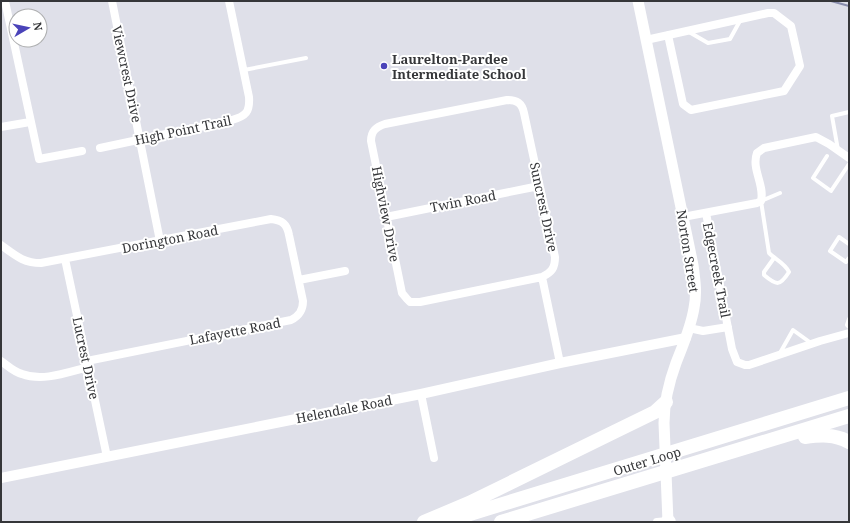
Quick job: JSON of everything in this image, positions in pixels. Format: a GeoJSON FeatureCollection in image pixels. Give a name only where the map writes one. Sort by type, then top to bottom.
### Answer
{"type":"FeatureCollection","features":[{"type":"Feature","properties":{"kind":"highway","name":"Outer Loop"},"geometry":{"type":"LineString","coordinates":[[444,522],[849,398]]}},
{"type":"Feature","properties":{"kind":"highway"},"geometry":{"type":"LineString","coordinates":[[424,522],[469,503],[655,412],[666,402]]}},
{"type":"Feature","properties":{"kind":"highway","name":"Outer Loop"},"geometry":{"type":"LineString","coordinates":[[501,522],[849,416]]}},
{"type":"Feature","properties":{"kind":"highway"},"geometry":{"type":"LineString","coordinates":[[734,452],[770,443],[817,435],[835,436],[849,442]]}},
{"type":"Feature","properties":{"kind":"main road","name":"Norton Street"},"geometry":{"type":"LineString","coordinates":[[638,1],[693,265],[696,289],[694,307],[688,333],[672,377],[666,402],[664,423],[668,501],[666,522]]}},
{"type":"Feature","properties":{"kind":"street"},"geometry":{"type":"LineString","coordinates":[[5,1],[39,159],[82,151]]}},
{"type":"Feature","properties":{"kind":"street","name":"Viewcrest Drive"},"geometry":{"type":"LineString","coordinates":[[112,1],[160,241]]}},
{"type":"Feature","properties":{"kind":"street","name":"High Point Trail"},"geometry":{"type":"LineString","coordinates":[[100,148],[232,120],[247,113],[249,104],[229,1]]}},
{"type":"Feature","properties":{"kind":"street"},"geometry":{"type":"LineString","coordinates":[[646,40],[668,35],[688,31],[768,13],[774,13],[791,26],[800,66],[784,91],[691,110],[683,104],[668,35]]}},
{"type":"Feature","properties":{"kind":"street","name":"Suncrest Drive"},"geometry":{"type":"LineString","coordinates":[[511,100],[519,103],[523,108],[555,257],[553,269],[549,274],[542,277]]}},
{"type":"Feature","properties":{"kind":"street","name":"Highview Drive"},"geometry":{"type":"LineString","coordinates":[[511,100],[385,124],[376,129],[371,137],[371,141],[402,293],[406,300],[410,302],[420,302],[542,277]]}},
{"type":"Feature","properties":{"kind":"street"},"geometry":{"type":"LineString","coordinates":[[1,127],[30,122]]}},
{"type":"Feature","properties":{"kind":"street"},"geometry":{"type":"LineString","coordinates":[[761,201],[762,194],[755,161],[757,153],[764,148],[816,138],[829,144],[849,158]]}},
{"type":"Feature","properties":{"kind":"street","name":"Twin Road"},"geometry":{"type":"LineString","coordinates":[[386,217],[539,186]]}},
{"type":"Feature","properties":{"kind":"street","name":"Edgecreek Trail"},"geometry":{"type":"LineString","coordinates":[[683,218],[758,203],[761,201]]}},
{"type":"Feature","properties":{"kind":"street","name":"Edgecreek Trail"},"geometry":{"type":"LineString","coordinates":[[706,213],[735,359],[740,364],[749,365],[812,344],[849,334]]}},
{"type":"Feature","properties":{"kind":"street","name":"Dorington Road"},"geometry":{"type":"LineString","coordinates":[[1,245],[21,259],[32,263],[41,263],[276,219],[284,223],[288,230],[299,280]]}},
{"type":"Feature","properties":{"kind":"street","name":"Lucrest Drive"},"geometry":{"type":"LineString","coordinates":[[66,259],[107,457]]}},
{"type":"Feature","properties":{"kind":"street"},"geometry":{"type":"LineString","coordinates":[[299,280],[345,271]]}},
{"type":"Feature","properties":{"kind":"street"},"geometry":{"type":"LineString","coordinates":[[542,277],[560,363]]}},
{"type":"Feature","properties":{"kind":"street","name":"Lafayette Road"},"geometry":{"type":"LineString","coordinates":[[1,361],[21,374],[31,377],[50,376],[88,364],[291,320],[298,315],[302,307],[299,280]]}},
{"type":"Feature","properties":{"kind":"street","name":"Edgecreek Trail"},"geometry":{"type":"LineString","coordinates":[[688,333],[728,327]]}},
{"type":"Feature","properties":{"kind":"street","name":"Helendale Road"},"geometry":{"type":"LineString","coordinates":[[1,478],[421,394],[688,333]]}},
{"type":"Feature","properties":{"kind":"street"},"geometry":{"type":"LineString","coordinates":[[421,394],[434,458]]}},
{"type":"Feature","properties":{"kind":"lane"},"geometry":{"type":"LineString","coordinates":[[688,31],[708,43],[730,39],[742,19]]}},
{"type":"Feature","properties":{"kind":"lane"},"geometry":{"type":"LineString","coordinates":[[243,70],[306,58]]}},
{"type":"Feature","properties":{"kind":"lane"},"geometry":{"type":"LineString","coordinates":[[838,150],[832,116],[849,112]]}},
{"type":"Feature","properties":{"kind":"lane"},"geometry":{"type":"LineString","coordinates":[[827,156],[812,178],[831,191],[849,164]]}},
{"type":"Feature","properties":{"kind":"lane"},"geometry":{"type":"LineString","coordinates":[[774,258],[764,272],[764,275],[780,284],[789,272],[786,267],[769,253],[761,201],[780,193]]}},
{"type":"Feature","properties":{"kind":"lane"},"geometry":{"type":"LineString","coordinates":[[849,244],[839,237],[830,251],[846,262],[849,258]]}},
{"type":"Feature","properties":{"kind":"lane"},"geometry":{"type":"LineString","coordinates":[[849,319],[847,325],[849,327]]}},
{"type":"Feature","properties":{"kind":"lane"},"geometry":{"type":"LineString","coordinates":[[779,355],[793,330],[812,344]]}},
{"type":"Feature","properties":{"kind":"waterway"},"geometry":{"type":"LineString","coordinates":[[831,1],[849,6]]}},
{"type":"Feature","properties":{"kind":"place","name":"Laurelton-Pardee Intermediate School"},"geometry":{"type":"Point","coordinates":[384,66]}}]}
